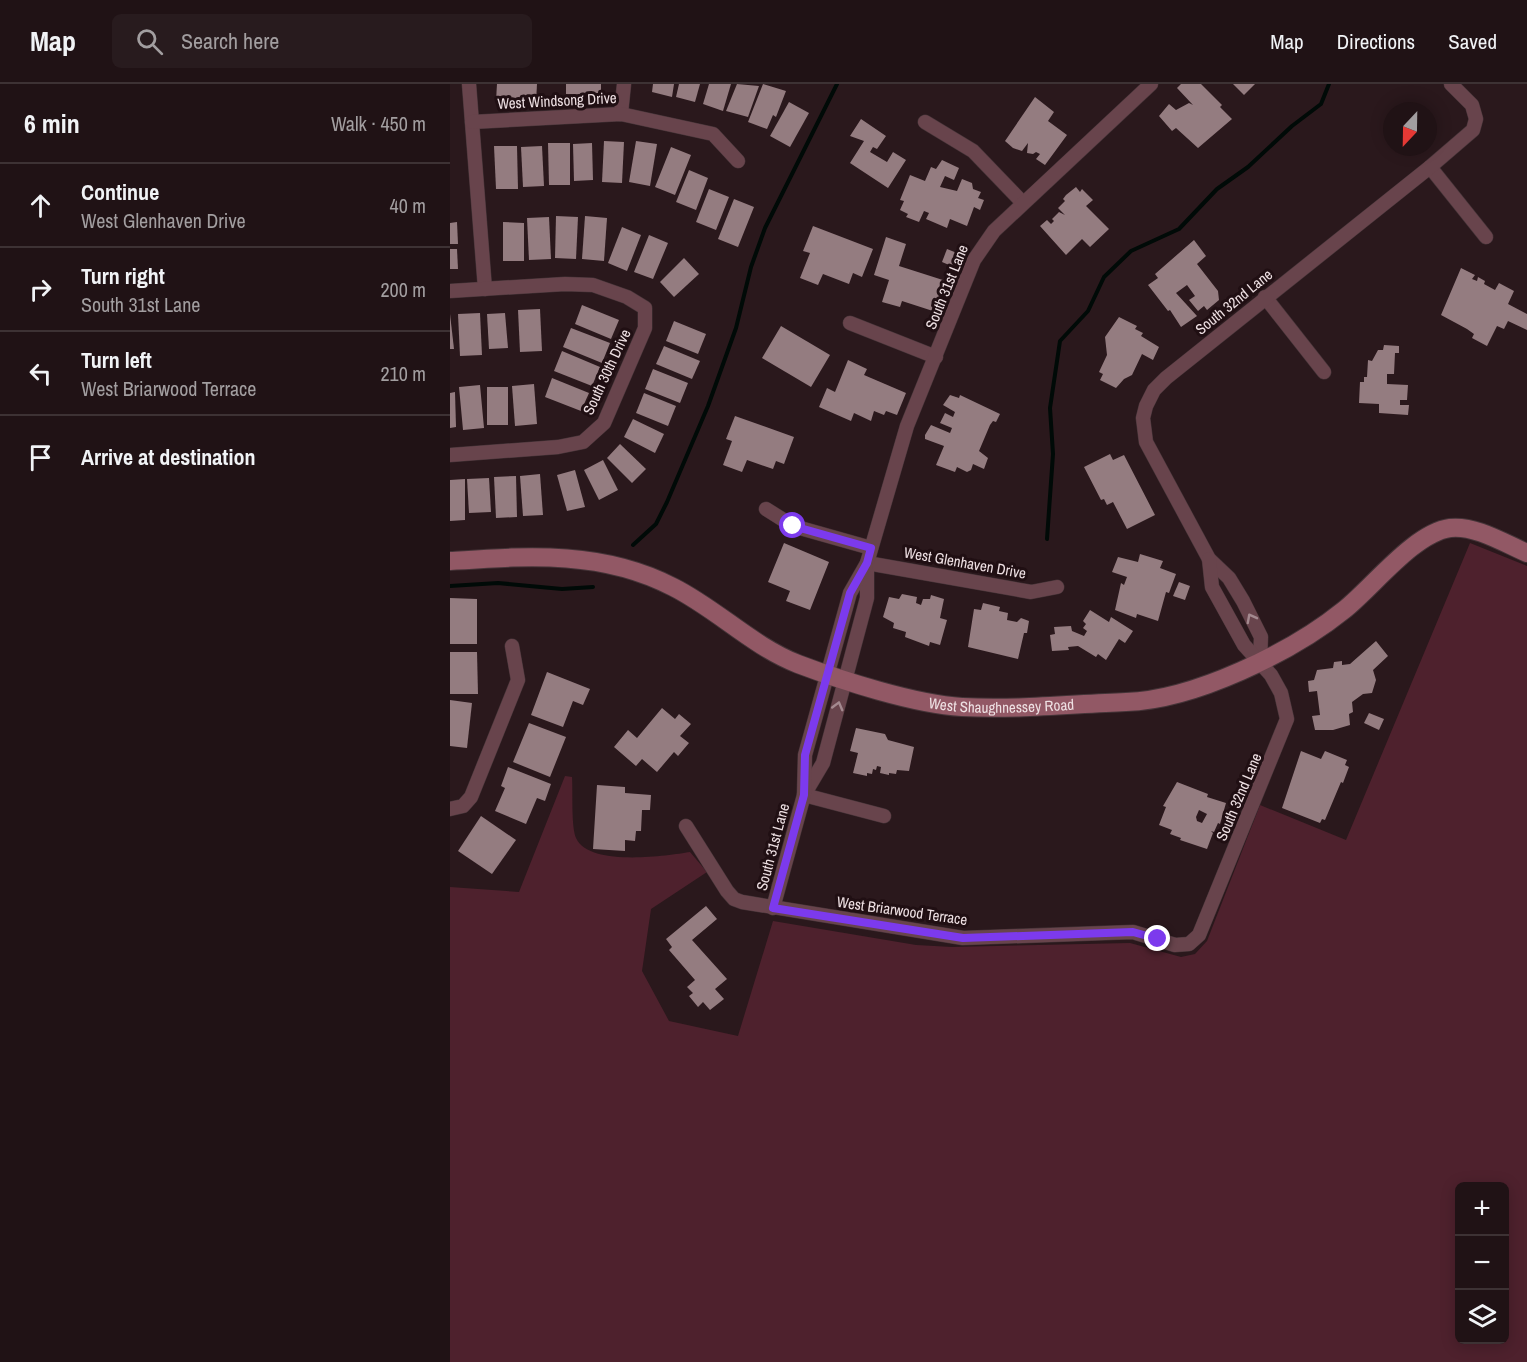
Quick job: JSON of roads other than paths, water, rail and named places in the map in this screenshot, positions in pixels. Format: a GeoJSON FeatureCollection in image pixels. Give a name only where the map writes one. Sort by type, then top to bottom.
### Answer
{"type":"FeatureCollection","features":[{"type":"Feature","properties":{"kind":"street"},"geometry":{"type":"LineString","coordinates":[[450,291],[485,289],[469,84]]}},
{"type":"Feature","properties":{"kind":"street"},"geometry":{"type":"LineString","coordinates":[[621,114],[624,84]]}},
{"type":"Feature","properties":{"kind":"street","name":"South 31st Lane"},"geometry":{"type":"LineString","coordinates":[[773,908],[804,795],[805,755],[850,593],[867,563],[907,426],[983,244],[1150,84]]}},
{"type":"Feature","properties":{"kind":"street","name":"South 32nd Lane"},"geometry":{"type":"LineString","coordinates":[[1260,660],[1261,637],[1229,578],[1209,559],[1150,452],[1143,432],[1143,418],[1154,390],[1166,378],[1430,168],[1473,130],[1476,118],[1472,105],[1451,84]]}},
{"type":"Feature","properties":{"kind":"street","name":"West Windsong Drive"},"geometry":{"type":"LineString","coordinates":[[472,122],[621,114],[694,128],[713,134],[726,144],[738,161]]}},
{"type":"Feature","properties":{"kind":"street"},"geometry":{"type":"LineString","coordinates":[[925,122],[973,151],[1023,204]]}},
{"type":"Feature","properties":{"kind":"street"},"geometry":{"type":"LineString","coordinates":[[1430,168],[1486,237]]}},
{"type":"Feature","properties":{"kind":"street","name":"South 30th Drive"},"geometry":{"type":"LineString","coordinates":[[450,455],[558,447],[583,442],[604,423],[645,328],[645,308],[627,297],[592,285],[565,284],[485,289]]}},
{"type":"Feature","properties":{"kind":"street"},"geometry":{"type":"LineString","coordinates":[[1265,297],[1324,372]]}},
{"type":"Feature","properties":{"kind":"street"},"geometry":{"type":"LineString","coordinates":[[850,323],[936,357]]}},
{"type":"Feature","properties":{"kind":"street"},"geometry":{"type":"LineString","coordinates":[[766,509],[793,526],[871,548]]}},
{"type":"Feature","properties":{"kind":"street","name":"West Shaughnessey Road"},"geometry":{"type":"LineString","coordinates":[[450,561],[556,556],[591,559],[621,567],[673,587],[769,650],[828,674],[907,696],[965,707],[1131,702],[1183,693],[1260,660],[1320,629],[1431,534],[1449,528],[1463,528],[1527,553]]}},
{"type":"Feature","properties":{"kind":"street","name":"South 32nd Lane"},"geometry":{"type":"LineString","coordinates":[[1189,944],[1199,935],[1286,728],[1287,709],[1281,693],[1260,660],[1244,645],[1212,587],[1209,559]]}},
{"type":"Feature","properties":{"kind":"street","name":"South 31st Lane"},"geometry":{"type":"LineString","coordinates":[[804,795],[824,763],[867,598],[867,563]]}},
{"type":"Feature","properties":{"kind":"street","name":"West Glenhaven Drive"},"geometry":{"type":"LineString","coordinates":[[867,563],[1031,592],[1057,587]]}},
{"type":"Feature","properties":{"kind":"street"},"geometry":{"type":"LineString","coordinates":[[842,621],[859,626]]}},
{"type":"Feature","properties":{"kind":"street"},"geometry":{"type":"LineString","coordinates":[[450,809],[463,806],[471,797],[518,680],[512,646]]}},
{"type":"Feature","properties":{"kind":"street"},"geometry":{"type":"LineString","coordinates":[[812,731],[830,737]]}},
{"type":"Feature","properties":{"kind":"street"},"geometry":{"type":"LineString","coordinates":[[804,795],[884,816]]}},
{"type":"Feature","properties":{"kind":"street","name":"West Briarwood Terrace"},"geometry":{"type":"LineString","coordinates":[[686,826],[734,899],[773,908],[954,937],[1133,932],[1175,945],[1189,944]]}},
{"type":"Feature","properties":{"kind":"waterway"},"geometry":{"type":"LineString","coordinates":[[633,545],[656,524],[667,502],[708,406],[736,328],[751,267],[765,228],[837,84]]}},
{"type":"Feature","properties":{"kind":"waterway"},"geometry":{"type":"LineString","coordinates":[[1047,539],[1053,454],[1050,408],[1060,341],[1088,311],[1104,277],[1131,251],[1179,229],[1217,189],[1248,167],[1292,126],[1321,104],[1329,84]]}},
{"type":"Feature","properties":{"kind":"waterway"},"geometry":{"type":"LineString","coordinates":[[450,586],[498,583],[562,589],[593,587]]}}]}
